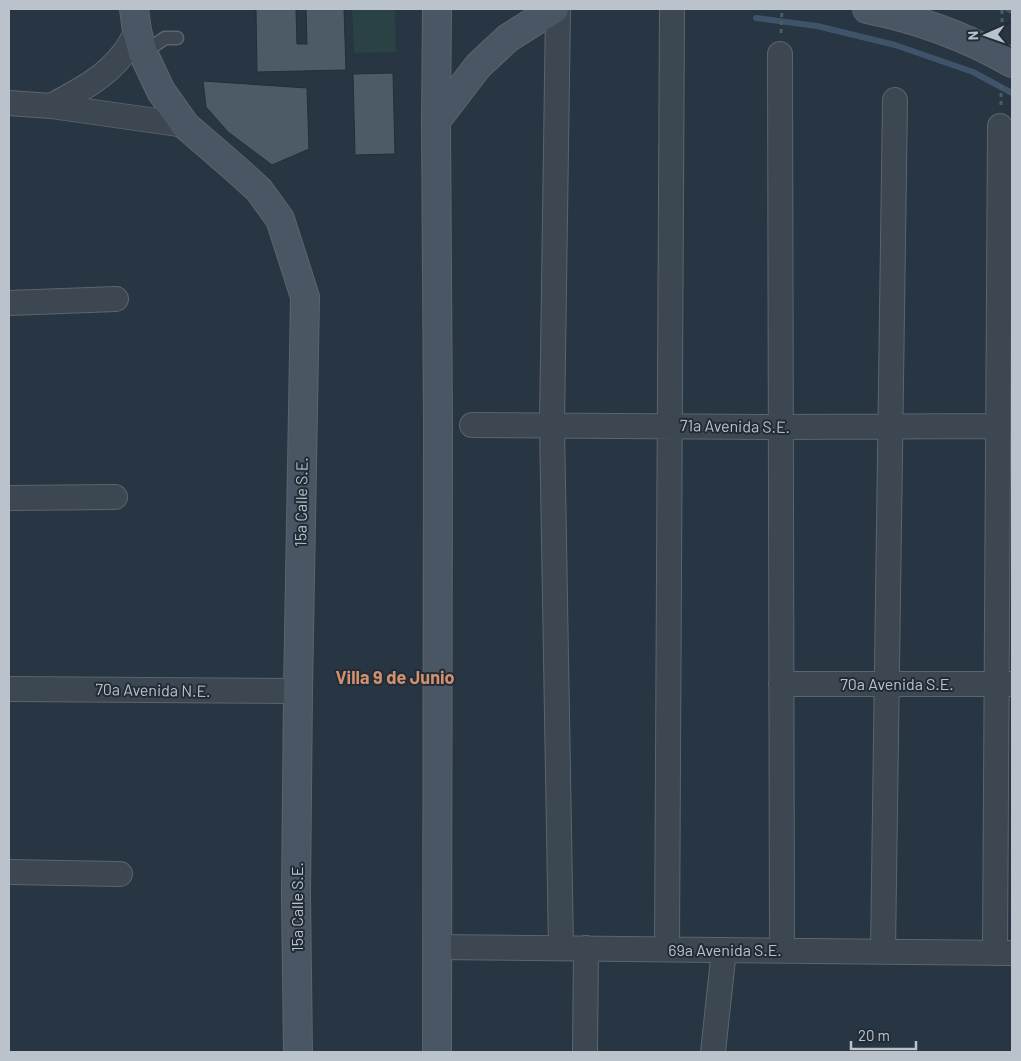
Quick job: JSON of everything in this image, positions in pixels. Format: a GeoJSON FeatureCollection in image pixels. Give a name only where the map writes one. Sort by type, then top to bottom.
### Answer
{"type":"FeatureCollection","features":[{"type":"Feature","properties":{"kind":"street"},"geometry":{"type":"LineString","coordinates":[[437,9],[437,1052]]}},
{"type":"Feature","properties":{"kind":"street"},"geometry":{"type":"LineString","coordinates":[[436,121],[484,60],[508,38],[554,9]]}},
{"type":"Feature","properties":{"kind":"street"},"geometry":{"type":"LineString","coordinates":[[558,9],[552,425],[562,948]]}},
{"type":"Feature","properties":{"kind":"street"},"geometry":{"type":"LineString","coordinates":[[667,949],[672,9]]}},
{"type":"Feature","properties":{"kind":"street"},"geometry":{"type":"LineString","coordinates":[[867,9],[897,15],[970,41],[1007,69]]}},
{"type":"Feature","properties":{"kind":"street"},"geometry":{"type":"LineString","coordinates":[[51,106],[83,89],[105,74],[124,54],[138,31]]}},
{"type":"Feature","properties":{"kind":"street","name":"15a Calle S.E."},"geometry":{"type":"LineString","coordinates":[[138,31],[161,91],[186,125],[259,190],[280,219],[305,297],[296,895],[298,1052]]}},
{"type":"Feature","properties":{"kind":"street"},"geometry":{"type":"LineString","coordinates":[[780,45],[782,950]]}},
{"type":"Feature","properties":{"kind":"street"},"geometry":{"type":"LineString","coordinates":[[884,951],[894,100]]}},
{"type":"Feature","properties":{"kind":"street"},"geometry":{"type":"LineString","coordinates":[[9,103],[51,106],[186,125]]}},
{"type":"Feature","properties":{"kind":"street"},"geometry":{"type":"LineString","coordinates":[[1000,116],[998,426],[1004,684],[1004,953]]}},
{"type":"Feature","properties":{"kind":"street"},"geometry":{"type":"LineString","coordinates":[[9,303],[116,299]]}},
{"type":"Feature","properties":{"kind":"street","name":"71a Avenida S.E."},"geometry":{"type":"LineString","coordinates":[[472,425],[998,426]]}},
{"type":"Feature","properties":{"kind":"street"},"geometry":{"type":"LineString","coordinates":[[9,498],[115,497]]}},
{"type":"Feature","properties":{"kind":"street","name":"70a Avenida S.E."},"geometry":{"type":"LineString","coordinates":[[781,684],[1004,684]]}},
{"type":"Feature","properties":{"kind":"street","name":"70a Avenida N.E."},"geometry":{"type":"LineString","coordinates":[[9,689],[298,691]]}},
{"type":"Feature","properties":{"kind":"street"},"geometry":{"type":"LineString","coordinates":[[9,872],[120,874]]}},
{"type":"Feature","properties":{"kind":"street","name":"69a Avenida S.E."},"geometry":{"type":"LineString","coordinates":[[437,947],[1004,953]]}},
{"type":"Feature","properties":{"kind":"street"},"geometry":{"type":"LineString","coordinates":[[585,1052],[586,948]]}},
{"type":"Feature","properties":{"kind":"street"},"geometry":{"type":"LineString","coordinates":[[713,1052],[724,950]]}},
{"type":"Feature","properties":{"kind":"lane"},"geometry":{"type":"LineString","coordinates":[[138,31],[165,38],[177,38]]}},
{"type":"Feature","properties":{"kind":"path"},"geometry":{"type":"LineString","coordinates":[[780,45],[782,9]]}},
{"type":"Feature","properties":{"kind":"path"},"geometry":{"type":"LineString","coordinates":[[1002,9],[1002,27]]}},
{"type":"Feature","properties":{"kind":"path"},"geometry":{"type":"LineString","coordinates":[[1000,116],[1007,69]]}},
{"type":"Feature","properties":{"kind":"green space"},"geometry":{"type":"Polygon","coordinates":[[[352,9],[395,9],[396,52],[354,53],[352,9]]]}},
{"type":"Feature","properties":{"kind":"building"},"geometry":{"type":"Polygon","coordinates":[[[256,9],[296,9],[297,44],[307,44],[306,9],[344,9],[346,70],[257,72],[256,9]]]}},
{"type":"Feature","properties":{"kind":"building"},"geometry":{"type":"Polygon","coordinates":[[[393,73],[395,154],[355,155],[353,74],[393,73]]]}},
{"type":"Feature","properties":{"kind":"building"},"geometry":{"type":"Polygon","coordinates":[[[203,81],[307,88],[309,149],[272,165],[228,132],[206,107],[203,81]]]}},
{"type":"Feature","properties":{"kind":"waterway"},"geometry":{"type":"LineString","coordinates":[[1008,9],[1012,11]]}},
{"type":"Feature","properties":{"kind":"waterway"},"geometry":{"type":"LineString","coordinates":[[756,18],[817,26],[895,45],[973,72],[1012,93]]}},
{"type":"Feature","properties":{"kind":"district","name":"Villa 9 de Junio"},"geometry":{"type":"Point","coordinates":[395,678]}}]}
